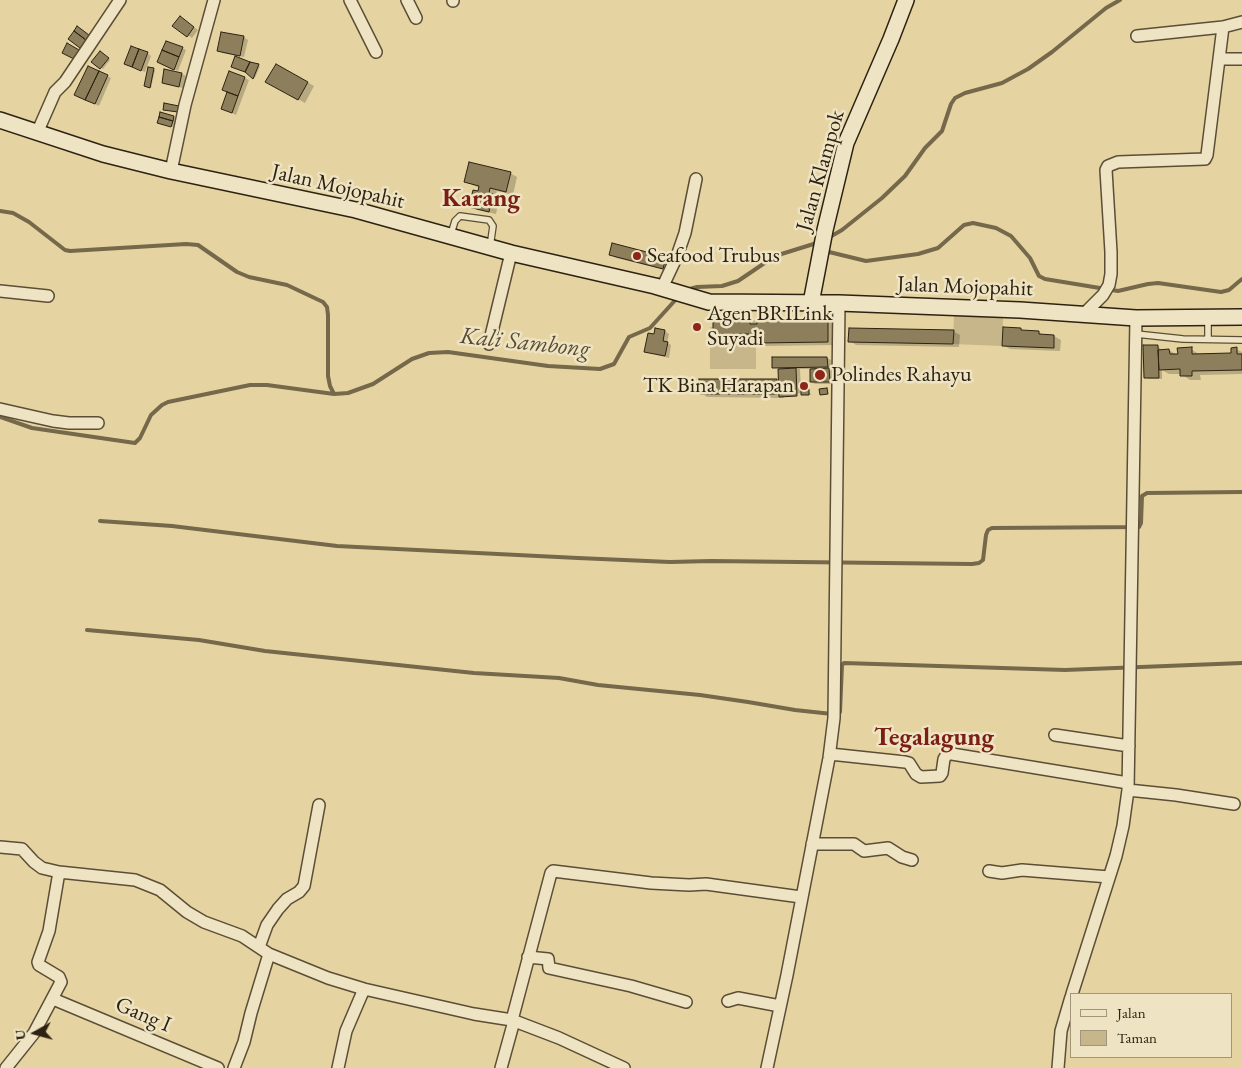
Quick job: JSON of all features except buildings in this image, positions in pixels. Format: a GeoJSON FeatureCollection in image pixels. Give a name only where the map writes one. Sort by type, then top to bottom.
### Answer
{"type":"FeatureCollection","features":[{"type":"Feature","properties":{"kind":"street"},"geometry":{"type":"LineString","coordinates":[[36,132],[55,92],[65,82],[120,0]]}},
{"type":"Feature","properties":{"kind":"street"},"geometry":{"type":"LineString","coordinates":[[171,171],[185,105],[214,0]]}},
{"type":"Feature","properties":{"kind":"street"},"geometry":{"type":"LineString","coordinates":[[350,0],[376,52]]}},
{"type":"Feature","properties":{"kind":"street"},"geometry":{"type":"LineString","coordinates":[[407,0],[416,18]]}},
{"type":"Feature","properties":{"kind":"street","name":"Jalan Klampok"},"geometry":{"type":"LineString","coordinates":[[811,303],[824,230],[846,144],[892,39],[906,0]]}},
{"type":"Feature","properties":{"kind":"street"},"geometry":{"type":"LineString","coordinates":[[1137,36],[1223,27],[1242,22]]}},
{"type":"Feature","properties":{"kind":"street"},"geometry":{"type":"LineString","coordinates":[[1083,315],[1103,295],[1109,285],[1111,274],[1112,252],[1106,170],[1108,166],[1118,162],[1205,159],[1223,27]]}},
{"type":"Feature","properties":{"kind":"street"},"geometry":{"type":"LineString","coordinates":[[1220,58],[1242,59]]}},
{"type":"Feature","properties":{"kind":"street","name":"Jalan Mojopahit"},"geometry":{"type":"LineString","coordinates":[[0,120],[103,154],[171,171],[356,210],[511,253],[665,289],[687,297],[715,302],[839,303],[1020,310],[1136,318],[1242,317]]}},
{"type":"Feature","properties":{"kind":"street"},"geometry":{"type":"LineString","coordinates":[[665,289],[684,233],[696,179]]}},
{"type":"Feature","properties":{"kind":"street"},"geometry":{"type":"LineString","coordinates":[[490,344],[507,278],[511,253]]}},
{"type":"Feature","properties":{"kind":"street"},"geometry":{"type":"LineString","coordinates":[[0,291],[48,296]]}},
{"type":"Feature","properties":{"kind":"street"},"geometry":{"type":"LineString","coordinates":[[766,1068],[830,754],[834,718],[839,303]]}},
{"type":"Feature","properties":{"kind":"street"},"geometry":{"type":"LineString","coordinates":[[1072,993],[1109,877],[1123,826],[1128,787],[1136,318]]}},
{"type":"Feature","properties":{"kind":"street"},"geometry":{"type":"LineString","coordinates":[[0,409],[53,421],[98,423]]}},
{"type":"Feature","properties":{"kind":"street"},"geometry":{"type":"LineString","coordinates":[[1055,736],[1129,746]]}},
{"type":"Feature","properties":{"kind":"street"},"geometry":{"type":"LineString","coordinates":[[830,754],[905,762],[909,763],[916,774],[922,777],[940,776],[945,756],[952,754],[1128,787],[1234,804]]}},
{"type":"Feature","properties":{"kind":"street"},"geometry":{"type":"LineString","coordinates":[[259,947],[267,925],[278,909],[304,886],[319,806]]}},
{"type":"Feature","properties":{"kind":"street"},"geometry":{"type":"LineString","coordinates":[[812,844],[850,844],[856,845],[864,851],[886,847],[902,857],[912,860]]}},
{"type":"Feature","properties":{"kind":"street"},"geometry":{"type":"LineString","coordinates":[[0,846],[22,849],[42,868],[59,872],[135,880],[160,890],[187,912],[204,922],[229,930],[269,954],[328,978],[364,989],[474,1014],[513,1020],[559,1038],[624,1068]]}},
{"type":"Feature","properties":{"kind":"street"},"geometry":{"type":"LineString","coordinates":[[989,871],[1002,873],[1022,870],[1109,877]]}},
{"type":"Feature","properties":{"kind":"street"},"geometry":{"type":"LineString","coordinates":[[501,1068],[528,957],[553,871],[651,883],[706,884],[801,897]]}},
{"type":"Feature","properties":{"kind":"street"},"geometry":{"type":"LineString","coordinates":[[6,1068],[34,1033],[61,982],[60,979],[39,966],[38,962],[49,931],[59,872]]}},
{"type":"Feature","properties":{"kind":"street"},"geometry":{"type":"LineString","coordinates":[[234,1068],[244,1042],[250,1013],[269,954]]}},
{"type":"Feature","properties":{"kind":"street"},"geometry":{"type":"LineString","coordinates":[[528,957],[548,959],[548,968],[631,986],[686,1002]]}},
{"type":"Feature","properties":{"kind":"street"},"geometry":{"type":"LineString","coordinates":[[338,1068],[346,1031],[364,989]]}},
{"type":"Feature","properties":{"kind":"street"},"geometry":{"type":"LineString","coordinates":[[728,1001],[738,998],[780,1006]]}},
{"type":"Feature","properties":{"kind":"street","name":"Gang I"},"geometry":{"type":"LineString","coordinates":[[53,999],[218,1068]]}},
{"type":"Feature","properties":{"kind":"street"},"geometry":{"type":"LineString","coordinates":[[1058,1068],[1062,1031],[1070,1000]]}},
{"type":"Feature","properties":{"kind":"lane"},"geometry":{"type":"LineString","coordinates":[[450,236],[455,221],[460,216],[489,220],[493,226],[490,247]]}},
{"type":"Feature","properties":{"kind":"lane"},"geometry":{"type":"LineString","coordinates":[[1154,335],[1155,318]]}},
{"type":"Feature","properties":{"kind":"lane"},"geometry":{"type":"LineString","coordinates":[[1208,318],[1208,338]]}},
{"type":"Feature","properties":{"kind":"lane"},"geometry":{"type":"LineString","coordinates":[[1136,334],[1183,339],[1242,340]]}},
{"type":"Feature","properties":{"kind":"green space"},"geometry":{"type":"Polygon","coordinates":[[[954,315],[1003,317],[1002,346],[953,344],[954,315]]]}},
{"type":"Feature","properties":{"kind":"green space"},"geometry":{"type":"Polygon","coordinates":[[[710,327],[756,327],[756,369],[710,369],[710,327]]]}},
{"type":"Feature","properties":{"kind":"waterway","name":"Kali Sambong"},"geometry":{"type":"LineString","coordinates":[[828,238],[842,230],[882,198],[905,176],[925,148],[942,131],[951,104],[955,98],[965,93],[1002,83],[1028,69],[1106,8],[1120,0]]}},
{"type":"Feature","properties":{"kind":"waterway"},"geometry":{"type":"LineString","coordinates":[[0,211],[13,213],[29,222],[65,250],[70,251],[186,244],[198,245],[237,272],[249,277],[287,285],[323,302],[327,307],[328,315],[328,376],[334,394]]}},
{"type":"Feature","properties":{"kind":"waterway"},"geometry":{"type":"LineString","coordinates":[[825,251],[866,261],[918,254],[938,248],[964,225],[973,223],[996,228],[1011,236],[1030,258],[1039,276],[1045,279],[1118,291],[1158,283],[1221,292],[1229,290],[1242,279]]}},
{"type":"Feature","properties":{"kind":"waterway","name":"Kali Sambong"},"geometry":{"type":"LineString","coordinates":[[686,290],[697,287],[722,286],[738,281],[775,256],[820,242]]}},
{"type":"Feature","properties":{"kind":"waterway","name":"Kali Sambong"},"geometry":{"type":"LineString","coordinates":[[0,417],[32,428],[135,443],[140,438],[151,415],[168,402],[250,385],[267,385],[334,394],[348,393],[373,384],[412,359],[429,353],[448,352],[548,366],[600,369],[614,364],[629,337],[650,328],[679,296]]}},
{"type":"Feature","properties":{"kind":"waterway"},"geometry":{"type":"LineString","coordinates":[[100,521],[172,526],[337,546],[578,558],[670,562],[972,564],[983,560],[986,535],[988,530],[992,528],[1139,527],[1141,523],[1142,496],[1147,493],[1242,492]]}},
{"type":"Feature","properties":{"kind":"waterway"},"geometry":{"type":"LineString","coordinates":[[87,630],[199,640],[265,651],[474,673],[559,678],[598,685],[700,695],[832,714],[840,712],[842,665],[844,663],[1065,670],[1242,663]]}},
{"type":"Feature","properties":{"kind":"place","name":"Seafood Trubus"},"geometry":{"type":"Point","coordinates":[637,256]}},
{"type":"Feature","properties":{"kind":"place","name":"Agen BRILink Suyadi"},"geometry":{"type":"Point","coordinates":[697,327]}},
{"type":"Feature","properties":{"kind":"place","name":"Polindes Rahayu"},"geometry":{"type":"Point","coordinates":[820,375]}},
{"type":"Feature","properties":{"kind":"place","name":"TK Bina Harapan"},"geometry":{"type":"Point","coordinates":[804,386]}},
{"type":"Feature","properties":{"kind":"district","name":"Karang"},"geometry":{"type":"Point","coordinates":[481,199]}},
{"type":"Feature","properties":{"kind":"district","name":"Tegalagung"},"geometry":{"type":"Point","coordinates":[934,738]}}]}
